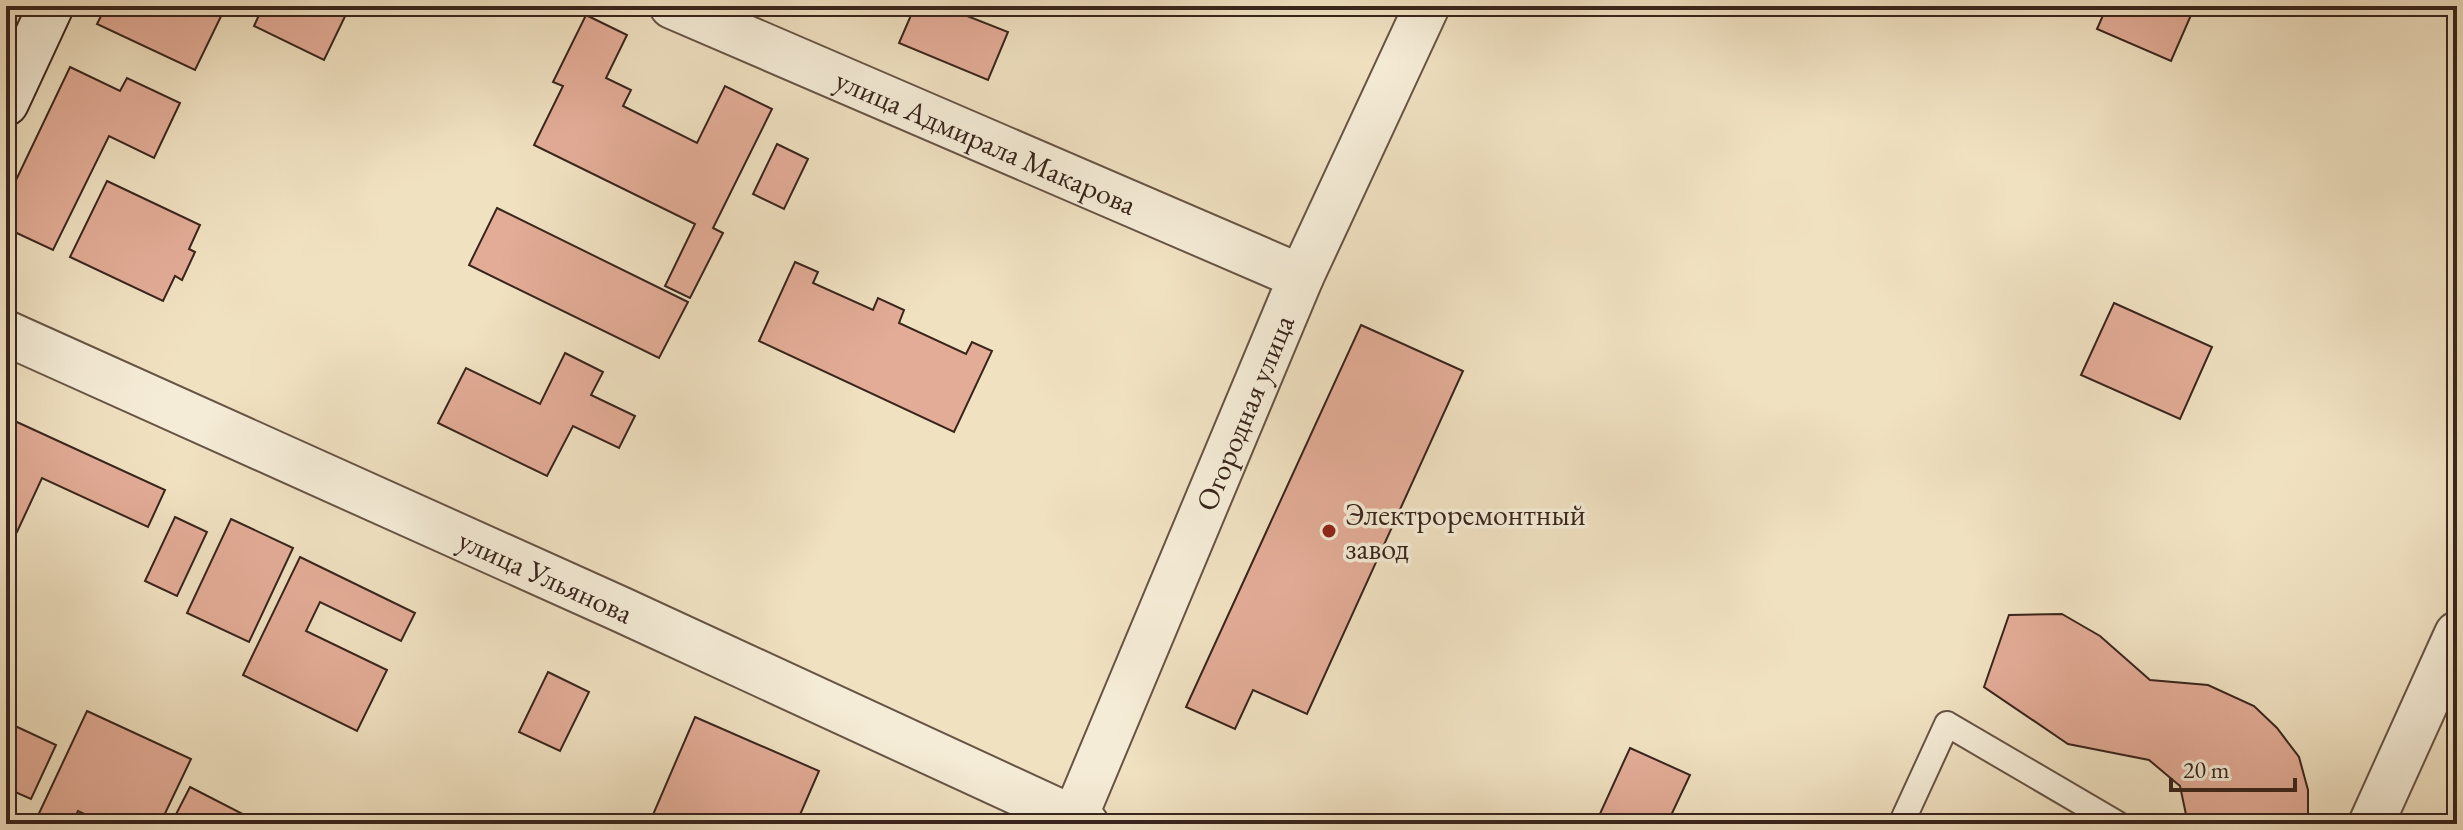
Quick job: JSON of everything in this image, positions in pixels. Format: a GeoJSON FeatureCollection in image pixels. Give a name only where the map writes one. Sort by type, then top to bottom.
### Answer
{"type":"FeatureCollection","features":[{"type":"Feature","properties":{"kind":"street"},"geometry":{"type":"LineString","coordinates":[[6,103],[51,6]]}},
{"type":"Feature","properties":{"kind":"street","name":"улица Адмирала Макарова"},"geometry":{"type":"LineString","coordinates":[[672,6],[1301,277]]}},
{"type":"Feature","properties":{"kind":"street","name":"Огородная улица"},"geometry":{"type":"LineString","coordinates":[[1078,822],[1301,277],[1427,6]]}},
{"type":"Feature","properties":{"kind":"street","name":"улица Ульянова"},"geometry":{"type":"LineString","coordinates":[[6,333],[648,622],[1078,822]]}},
{"type":"Feature","properties":{"kind":"street"},"geometry":{"type":"LineString","coordinates":[[2371,824],[2457,634]]}},
{"type":"Feature","properties":{"kind":"lane"},"geometry":{"type":"LineString","coordinates":[[1901,824],[1947,724],[2118,824]]}},
{"type":"Feature","properties":{"kind":"building"},"geometry":{"type":"Polygon","coordinates":[[[106,6],[226,6],[195,70],[97,24],[106,6]]]}},
{"type":"Feature","properties":{"kind":"building"},"geometry":{"type":"Polygon","coordinates":[[[254,6],[350,6],[324,60],[254,26],[260,13],[253,10],[254,6]]]}},
{"type":"Feature","properties":{"kind":"building"},"geometry":{"type":"Polygon","coordinates":[[[915,6],[942,6],[1008,32],[988,80],[899,43],[915,6]]]}},
{"type":"Feature","properties":{"kind":"building"},"geometry":{"type":"Polygon","coordinates":[[[2107,6],[2195,6],[2171,61],[2097,29],[2107,6]]]}},
{"type":"Feature","properties":{"kind":"building"},"geometry":{"type":"Polygon","coordinates":[[[586,15],[627,35],[606,78],[631,90],[623,106],[697,143],[725,86],[772,109],[713,228],[723,233],[690,298],[665,286],[695,224],[534,145],[563,86],[553,82],[586,15]]]}},
{"type":"Feature","properties":{"kind":"building"},"geometry":{"type":"Polygon","coordinates":[[[70,67],[120,91],[127,78],[180,103],[154,158],[109,136],[53,250],[6,228],[6,201],[70,67]]]}},
{"type":"Feature","properties":{"kind":"building"},"geometry":{"type":"Polygon","coordinates":[[[777,144],[808,159],[784,209],[753,194],[777,144]]]}},
{"type":"Feature","properties":{"kind":"building"},"geometry":{"type":"Polygon","coordinates":[[[107,181],[200,225],[189,249],[195,252],[182,280],[175,276],[163,301],[70,257],[107,181]]]}},
{"type":"Feature","properties":{"kind":"building"},"geometry":{"type":"Polygon","coordinates":[[[497,208],[688,302],[659,358],[469,265],[497,208]]]}},
{"type":"Feature","properties":{"kind":"building"},"geometry":{"type":"Polygon","coordinates":[[[795,262],[818,272],[813,283],[873,310],[878,298],[904,310],[899,323],[966,354],[972,342],[992,351],[954,432],[759,341],[795,262]]]}},
{"type":"Feature","properties":{"kind":"building"},"geometry":{"type":"Polygon","coordinates":[[[2114,303],[2212,347],[2180,419],[2081,375],[2114,303]]]}},
{"type":"Feature","properties":{"kind":"building","name":"Электроремонтный завод"},"geometry":{"type":"Polygon","coordinates":[[[1361,325],[1463,371],[1307,714],[1253,690],[1235,729],[1186,707],[1361,325]]]}},
{"type":"Feature","properties":{"kind":"building"},"geometry":{"type":"Polygon","coordinates":[[[565,353],[603,372],[591,395],[635,416],[619,448],[573,426],[547,476],[438,423],[466,368],[540,404],[565,353]]]}},
{"type":"Feature","properties":{"kind":"building"},"geometry":{"type":"Polygon","coordinates":[[[6,417],[165,490],[148,527],[42,478],[17,532],[6,527],[6,417]]]}},
{"type":"Feature","properties":{"kind":"building"},"geometry":{"type":"Polygon","coordinates":[[[175,517],[207,532],[177,596],[145,581],[175,517]]]}},
{"type":"Feature","properties":{"kind":"building"},"geometry":{"type":"Polygon","coordinates":[[[231,519],[293,548],[249,642],[187,613],[231,519]]]}},
{"type":"Feature","properties":{"kind":"building"},"geometry":{"type":"Polygon","coordinates":[[[300,557],[415,613],[401,641],[320,602],[306,631],[387,670],[357,731],[243,675],[300,557]]]}},
{"type":"Feature","properties":{"kind":"building"},"geometry":{"type":"Polygon","coordinates":[[[2062,614],[2100,636],[2150,680],[2208,685],[2254,706],[2277,728],[2299,757],[2308,790],[2308,813],[2304,824],[2188,824],[2180,786],[2149,760],[2068,744],[1984,687],[2009,615],[2062,614]]]}},
{"type":"Feature","properties":{"kind":"building"},"geometry":{"type":"Polygon","coordinates":[[[548,672],[589,692],[560,751],[519,732],[548,672]]]}},
{"type":"Feature","properties":{"kind":"building"},"geometry":{"type":"Polygon","coordinates":[[[87,711],[191,759],[160,824],[106,824],[78,811],[72,824],[34,824],[87,711]]]}},
{"type":"Feature","properties":{"kind":"building"},"geometry":{"type":"Polygon","coordinates":[[[695,717],[819,771],[796,824],[649,824],[695,717]]]}},
{"type":"Feature","properties":{"kind":"building"},"geometry":{"type":"Polygon","coordinates":[[[13,725],[56,745],[31,799],[6,788],[6,740],[13,725]]]}},
{"type":"Feature","properties":{"kind":"building"},"geometry":{"type":"Polygon","coordinates":[[[1630,748],[1690,775],[1667,824],[1617,824],[1599,816],[1630,748]]]}},
{"type":"Feature","properties":{"kind":"building"},"geometry":{"type":"Polygon","coordinates":[[[190,787],[262,824],[171,824],[190,787]]]}},
{"type":"Feature","properties":{"kind":"place","name":"Электроремонтный завод"},"geometry":{"type":"Point","coordinates":[1329,531]}}]}
